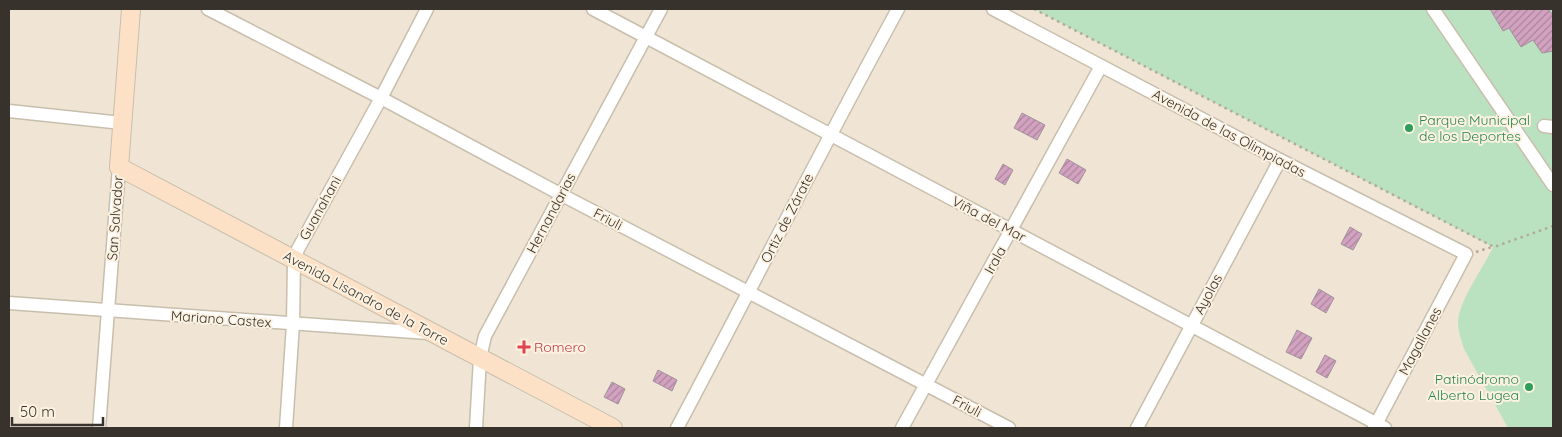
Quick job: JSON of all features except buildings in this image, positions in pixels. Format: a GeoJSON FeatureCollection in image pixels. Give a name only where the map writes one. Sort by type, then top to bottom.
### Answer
{"type":"FeatureCollection","features":[{"type":"Feature","properties":{"kind":"street","name":"San Salvador"},"geometry":{"type":"LineString","coordinates":[[99,428],[131,9]]}},
{"type":"Feature","properties":{"kind":"street","name":"Friuli"},"geometry":{"type":"LineString","coordinates":[[208,9],[1009,428]]}},
{"type":"Feature","properties":{"kind":"street","name":"Guanahani"},"geometry":{"type":"LineString","coordinates":[[286,428],[294,324],[294,260],[298,249],[381,98],[427,9]]}},
{"type":"Feature","properties":{"kind":"street","name":"Viña del Mar"},"geometry":{"type":"LineString","coordinates":[[593,9],[1378,427]]}},
{"type":"Feature","properties":{"kind":"street","name":"Hernandarias"},"geometry":{"type":"LineString","coordinates":[[476,428],[480,358],[485,336],[661,9]]}},
{"type":"Feature","properties":{"kind":"street","name":"Ortiz de Zárate"},"geometry":{"type":"LineString","coordinates":[[677,428],[749,293],[830,134],[898,9]]}},
{"type":"Feature","properties":{"kind":"street","name":"Avenida de las Olimpiadas"},"geometry":{"type":"LineString","coordinates":[[993,9],[1280,160],[1466,254]]}},
{"type":"Feature","properties":{"kind":"street"},"geometry":{"type":"LineString","coordinates":[[1433,9],[1553,185]]}},
{"type":"Feature","properties":{"kind":"street","name":"Irala"},"geometry":{"type":"LineString","coordinates":[[902,428],[1101,66]]}},
{"type":"Feature","properties":{"kind":"street"},"geometry":{"type":"LineString","coordinates":[[9,111],[122,123]]}},
{"type":"Feature","properties":{"kind":"street","name":"Ayolas"},"geometry":{"type":"LineString","coordinates":[[1137,428],[1280,160]]}},
{"type":"Feature","properties":{"kind":"street","name":"Avenida Lisandro de la Torre"},"geometry":{"type":"LineString","coordinates":[[118,167],[613,428]]}},
{"type":"Feature","properties":{"kind":"street","name":"Magallanes"},"geometry":{"type":"LineString","coordinates":[[1378,427],[1466,254]]}},
{"type":"Feature","properties":{"kind":"street","name":"Mariano Castex"},"geometry":{"type":"LineString","coordinates":[[9,303],[433,333]]}},
{"type":"Feature","properties":{"kind":"path"},"geometry":{"type":"LineString","coordinates":[[1034,9],[1494,247]]}},
{"type":"Feature","properties":{"kind":"path"},"geometry":{"type":"LineString","coordinates":[[1466,254],[1494,247],[1553,226]]}},
{"type":"Feature","properties":{"kind":"green space","name":"Parque Municipal de los Deportes"},"geometry":{"type":"Polygon","coordinates":[[[1034,9],[1553,9],[1553,428],[1508,428],[1463,346],[1458,325],[1459,313],[1467,294],[1493,247],[1034,9]]]}},
{"type":"Feature","properties":{"kind":"place","name":"Parque Municipal de los Deportes"},"geometry":{"type":"Point","coordinates":[1409,128]}},
{"type":"Feature","properties":{"kind":"place","name":"Romero"},"geometry":{"type":"Point","coordinates":[524,347]}},
{"type":"Feature","properties":{"kind":"place","name":"Patinódromo Alberto Lugea"},"geometry":{"type":"Point","coordinates":[1529,387]}}]}
